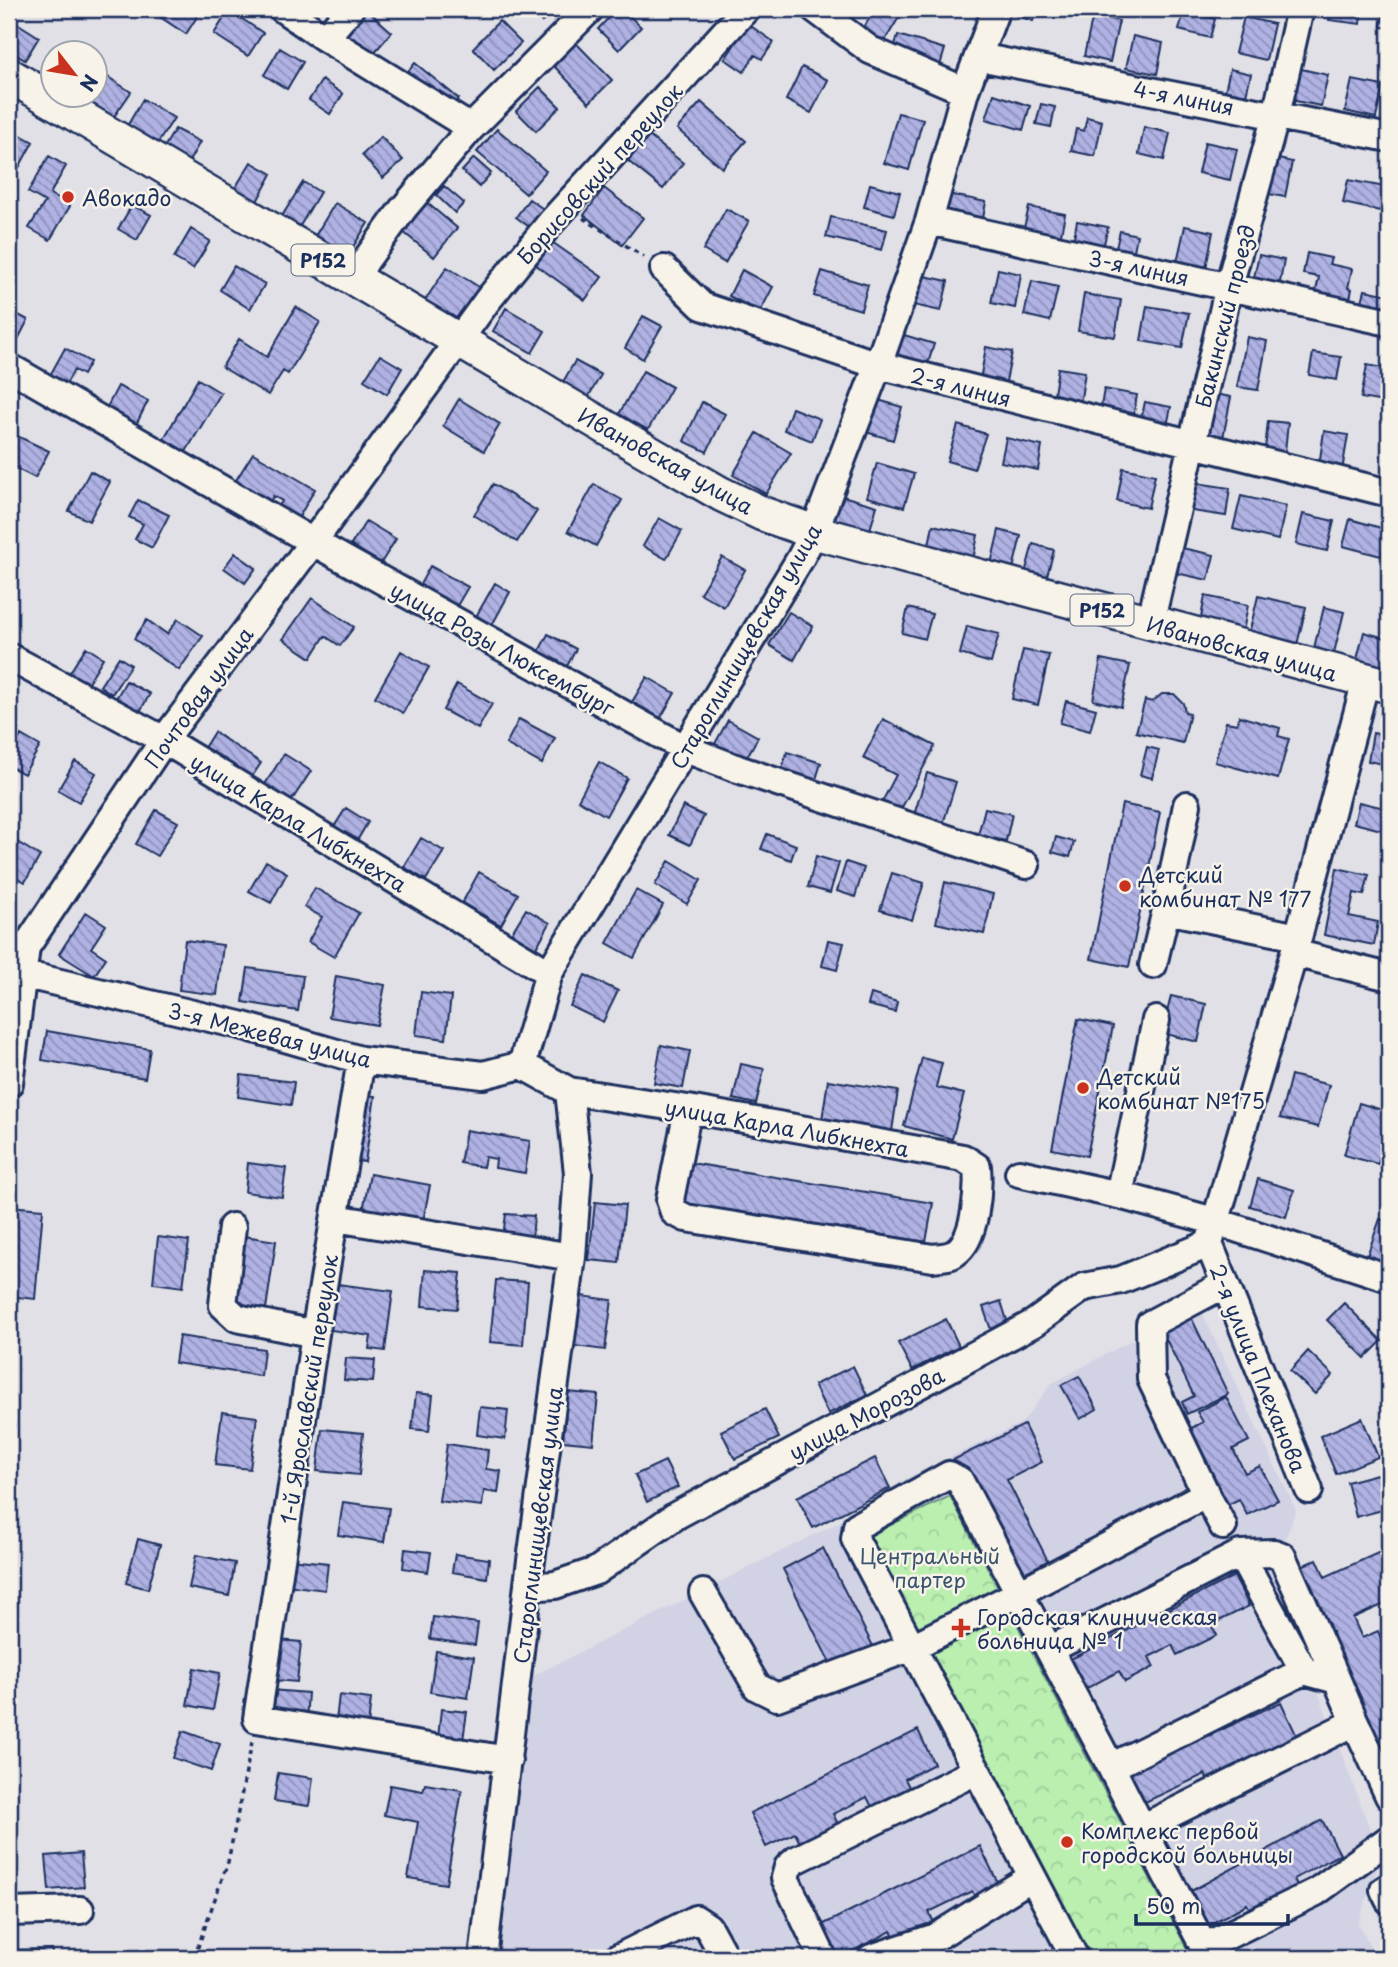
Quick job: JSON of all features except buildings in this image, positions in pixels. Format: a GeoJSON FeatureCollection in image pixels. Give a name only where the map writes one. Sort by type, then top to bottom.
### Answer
{"type":"FeatureCollection","features":[{"type":"Feature","properties":{"kind":"main road","name":"Ивановская улица"},"geometry":{"type":"LineString","coordinates":[[9,75],[458,341],[721,494],[763,514],[814,532],[1378,683]]}},
{"type":"Feature","properties":{"kind":"street"},"geometry":{"type":"LineString","coordinates":[[283,9],[471,128]]}},
{"type":"Feature","properties":{"kind":"street"},"geometry":{"type":"LineString","coordinates":[[325,38],[350,9]]}},
{"type":"Feature","properties":{"kind":"street"},"geometry":{"type":"LineString","coordinates":[[355,279],[403,209],[471,128],[590,9]]}},
{"type":"Feature","properties":{"kind":"street","name":"Борисовский переулок"},"geometry":{"type":"LineString","coordinates":[[458,341],[487,301],[566,207],[746,9]]}},
{"type":"Feature","properties":{"kind":"street"},"geometry":{"type":"LineString","coordinates":[[815,9],[870,50],[965,91]]}},
{"type":"Feature","properties":{"kind":"street","name":"Староглинищевская улица"},"geometry":{"type":"LineString","coordinates":[[522,1065],[549,973],[687,749],[814,532],[878,365],[929,221],[965,91],[996,9]]}},
{"type":"Feature","properties":{"kind":"street","name":"Бакинский проезд"},"geometry":{"type":"LineString","coordinates":[[1150,624],[1229,286],[1276,115],[1300,9]]}},
{"type":"Feature","properties":{"kind":"street","name":"4-я линия"},"geometry":{"type":"LineString","coordinates":[[979,57],[1389,138]]}},
{"type":"Feature","properties":{"kind":"street","name":"3-я линия"},"geometry":{"type":"LineString","coordinates":[[929,221],[1389,321]]}},
{"type":"Feature","properties":{"kind":"street","name":"2-я линия"},"geometry":{"type":"LineString","coordinates":[[664,269],[702,306],[878,365],[1389,493]]}},
{"type":"Feature","properties":{"kind":"street","name":"Почтовая улица"},"geometry":{"type":"LineString","coordinates":[[9,1083],[16,972],[26,947],[164,740],[313,542],[458,341]]}},
{"type":"Feature","properties":{"kind":"street","name":"улица Розы Люксембург"},"geometry":{"type":"LineString","coordinates":[[9,367],[313,542],[687,749],[737,769],[1026,865]]}},
{"type":"Feature","properties":{"kind":"street","name":"улица Карла Либкнехта"},"geometry":{"type":"LineString","coordinates":[[9,657],[164,740],[549,973]]}},
{"type":"Feature","properties":{"kind":"street"},"geometry":{"type":"LineString","coordinates":[[1211,1232],[1296,945],[1378,683]]}},
{"type":"Feature","properties":{"kind":"street"},"geometry":{"type":"LineString","coordinates":[[1153,965],[1187,805]]}},
{"type":"Feature","properties":{"kind":"street"},"geometry":{"type":"LineString","coordinates":[[1166,910],[1296,945],[1389,977]]}},
{"type":"Feature","properties":{"kind":"street","name":"3-я Межевая улица"},"geometry":{"type":"LineString","coordinates":[[16,972],[240,1025],[361,1060],[483,1075],[522,1065]]}},
{"type":"Feature","properties":{"kind":"street"},"geometry":{"type":"LineString","coordinates":[[1119,1195],[1156,1020]]}},
{"type":"Feature","properties":{"kind":"street","name":"1-й Ярославский переулок"},"geometry":{"type":"LineString","coordinates":[[257,1719],[361,1060]]}},
{"type":"Feature","properties":{"kind":"street"},"geometry":{"type":"LineString","coordinates":[[522,1065],[569,1091]]}},
{"type":"Feature","properties":{"kind":"street","name":"Староглинищевская улица"},"geometry":{"type":"LineString","coordinates":[[483,1958],[572,1257],[578,1173],[569,1091]]}},
{"type":"Feature","properties":{"kind":"street","name":"улица Карла Либкнехта"},"geometry":{"type":"LineString","coordinates":[[569,1091],[688,1109],[963,1158],[977,1167],[978,1183],[970,1237],[954,1254],[933,1258],[686,1217],[674,1212],[670,1200],[688,1109]]}},
{"type":"Feature","properties":{"kind":"street"},"geometry":{"type":"LineString","coordinates":[[1019,1172],[1119,1195],[1211,1232],[1389,1278]]}},
{"type":"Feature","properties":{"kind":"street"},"geometry":{"type":"LineString","coordinates":[[335,1218],[572,1257]]}},
{"type":"Feature","properties":{"kind":"street"},"geometry":{"type":"LineString","coordinates":[[232,1227],[223,1305],[237,1318],[316,1334]]}},
{"type":"Feature","properties":{"kind":"street","name":"2-я улица Плеханова"},"geometry":{"type":"LineString","coordinates":[[1211,1232],[1225,1284],[1309,1490]]}},
{"type":"Feature","properties":{"kind":"street","name":"улица Морозова"},"geometry":{"type":"LineString","coordinates":[[528,1587],[555,1585],[596,1571],[677,1515],[1034,1323],[1084,1287],[1121,1280],[1211,1232]]}},
{"type":"Feature","properties":{"kind":"street"},"geometry":{"type":"LineString","coordinates":[[1223,1527],[1152,1379],[1150,1324],[1225,1284]]}},
{"type":"Feature","properties":{"kind":"street"},"geometry":{"type":"LineString","coordinates":[[1075,1958],[855,1539],[857,1526],[949,1475],[960,1482],[1207,1953],[1317,1892],[1389,1839]]}},
{"type":"Feature","properties":{"kind":"street"},"geometry":{"type":"LineString","coordinates":[[703,1593],[757,1687],[777,1697],[912,1647],[1206,1494]]}},
{"type":"Feature","properties":{"kind":"street"},"geometry":{"type":"LineString","coordinates":[[1049,1650],[1240,1555],[1273,1553],[1282,1556],[1389,1796]]}},
{"type":"Feature","properties":{"kind":"street"},"geometry":{"type":"LineString","coordinates":[[1240,1555],[1304,1671]]}},
{"type":"Feature","properties":{"kind":"street"},"geometry":{"type":"LineString","coordinates":[[1111,1767],[1304,1671],[1336,1680]]}},
{"type":"Feature","properties":{"kind":"street"},"geometry":{"type":"LineString","coordinates":[[257,1719],[508,1760]]}},
{"type":"Feature","properties":{"kind":"street"},"geometry":{"type":"LineString","coordinates":[[1142,1828],[1355,1721]]}},
{"type":"Feature","properties":{"kind":"street"},"geometry":{"type":"LineString","coordinates":[[824,1958],[785,1878],[788,1867],[796,1860],[976,1771]]}},
{"type":"Feature","properties":{"kind":"street"},"geometry":{"type":"LineString","coordinates":[[872,1958],[936,1937],[1032,1877]]}},
{"type":"Feature","properties":{"kind":"street"},"geometry":{"type":"LineString","coordinates":[[1389,1887],[1384,1890],[1389,1900]]}},
{"type":"Feature","properties":{"kind":"street"},"geometry":{"type":"LineString","coordinates":[[9,1912],[80,1910]]}},
{"type":"Feature","properties":{"kind":"street"},"geometry":{"type":"LineString","coordinates":[[618,1958],[696,1919],[708,1927],[725,1958]]}},
{"type":"Feature","properties":{"kind":"path"},"geometry":{"type":"LineString","coordinates":[[566,207],[664,269]]}},
{"type":"Feature","properties":{"kind":"path"},"geometry":{"type":"LineString","coordinates":[[194,1958],[228,1862],[257,1719]]}},
{"type":"Feature","properties":{"kind":"shaded area","name":"Городская клиническая больница № 1"},"geometry":{"type":"Polygon","coordinates":[[[1198,1304],[1296,1510],[1273,1573],[1381,1858],[1358,1923],[1377,1958],[473,1958],[519,1683],[903,1490],[899,1482],[1023,1422],[1051,1384],[1198,1304]]]}},
{"type":"Feature","properties":{"kind":"green space","name":"Центральный партер"},"geometry":{"type":"Polygon","coordinates":[[[950,1496],[1192,1958],[1087,1958],[858,1541],[950,1496]]]}},
{"type":"Feature","properties":{"kind":"place","name":"Авокадо"},"geometry":{"type":"Point","coordinates":[68,197]}},
{"type":"Feature","properties":{"kind":"place","name":"Детский комбинат № 177"},"geometry":{"type":"Point","coordinates":[1125,886]}},
{"type":"Feature","properties":{"kind":"place","name":"Детский комбинат №175"},"geometry":{"type":"Point","coordinates":[1083,1088]}},
{"type":"Feature","properties":{"kind":"place","name":"Городская клиническая больница № 1"},"geometry":{"type":"Point","coordinates":[961,1628]}},
{"type":"Feature","properties":{"kind":"place","name":"Комплекс первой городской больницы"},"geometry":{"type":"Point","coordinates":[1067,1842]}}]}
